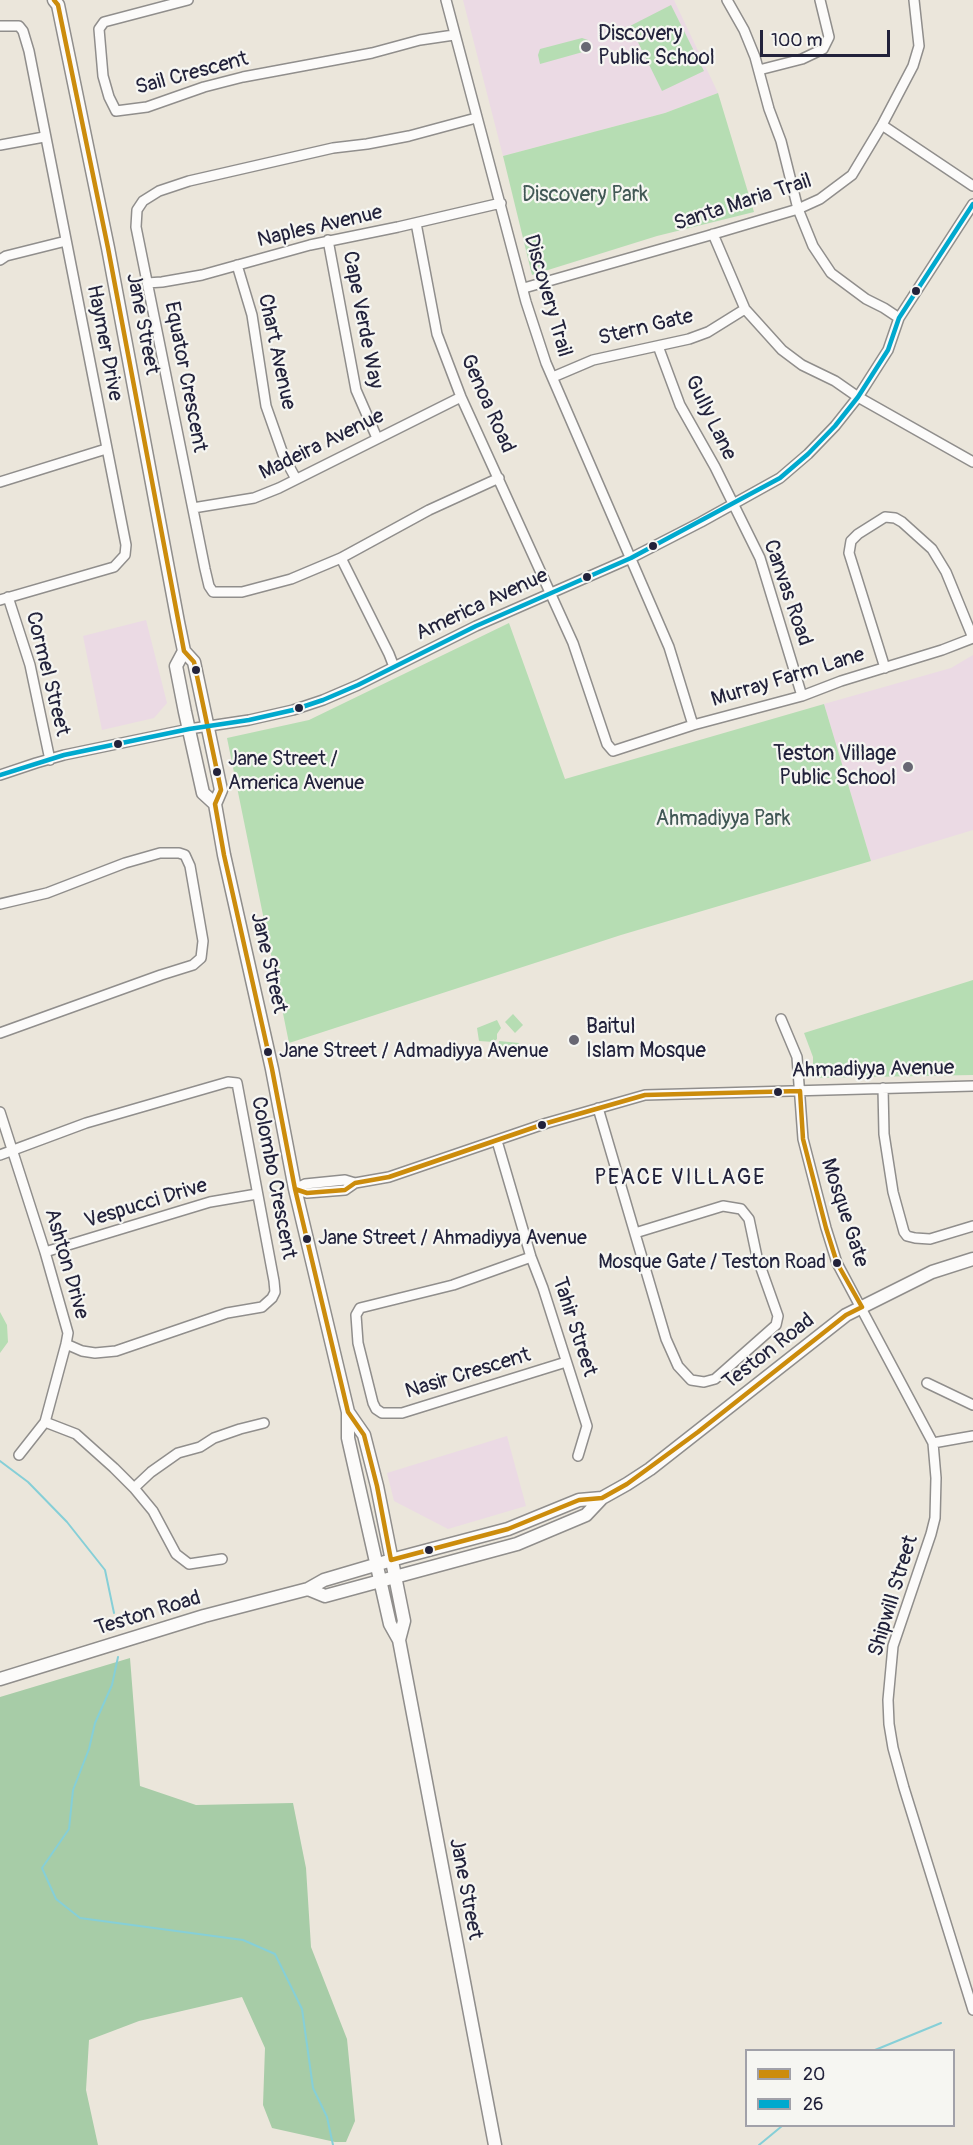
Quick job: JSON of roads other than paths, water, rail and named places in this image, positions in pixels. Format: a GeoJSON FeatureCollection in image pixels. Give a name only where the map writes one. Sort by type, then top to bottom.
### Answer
{"type":"FeatureCollection","features":[{"type":"Feature","properties":{"kind":"main road","name":"Jane Street"},"geometry":{"type":"LineString","coordinates":[[57,2],[108,248],[184,651],[194,662],[221,790],[215,804],[224,855],[273,1076],[295,1189],[348,1412],[348,1438],[376,1564],[390,1624],[399,1640],[495,2145]]}},
{"type":"Feature","properties":{"kind":"main road","name":"Jane Street"},"geometry":{"type":"LineString","coordinates":[[184,651],[176,666],[203,793],[215,804]]}},
{"type":"Feature","properties":{"kind":"main road","name":"Teston Road"},"geometry":{"type":"LineString","coordinates":[[308,1589],[325,1596],[517,1544],[586,1515],[602,1498],[650,1469],[846,1315],[932,1272],[973,1259]]}},
{"type":"Feature","properties":{"kind":"main road","name":"Jane Street"},"geometry":{"type":"LineString","coordinates":[[348,1412],[364,1435],[377,1486],[404,1621],[399,1640]]}},
{"type":"Feature","properties":{"kind":"main road","name":"Teston Road"},"geometry":{"type":"LineString","coordinates":[[0,1679],[204,1616],[308,1589],[324,1580],[376,1564],[508,1529],[579,1500],[602,1498]]}},
{"type":"Feature","properties":{"kind":"street","name":"Sail Crescent"},"geometry":{"type":"LineString","coordinates":[[188,0],[104,22],[99,29],[103,76],[116,111],[147,106],[243,77],[372,53],[420,40],[454,34]]}},
{"type":"Feature","properties":{"kind":"street","name":"Discovery Trail"},"geometry":{"type":"LineString","coordinates":[[446,0],[476,118],[546,363],[669,647],[693,725]]}},
{"type":"Feature","properties":{"kind":"street"},"geometry":{"type":"LineString","coordinates":[[727,0],[744,30],[759,70],[768,109],[781,141],[798,209],[813,246],[831,273],[866,299],[899,318]]}},
{"type":"Feature","properties":{"kind":"street"},"geometry":{"type":"LineString","coordinates":[[759,70],[802,59],[824,49],[829,37],[820,0]]}},
{"type":"Feature","properties":{"kind":"street","name":"Santa Maria Trail"},"geometry":{"type":"LineString","coordinates":[[524,288],[798,209],[820,199],[852,175],[913,66],[919,46],[914,0]]}},
{"type":"Feature","properties":{"kind":"street","name":"Haymer Drive"},"geometry":{"type":"LineString","coordinates":[[0,26],[19,26],[28,51],[126,546],[125,555],[114,567],[4,598]]}},
{"type":"Feature","properties":{"kind":"street","name":"Equator Crescent"},"geometry":{"type":"LineString","coordinates":[[476,118],[409,136],[333,148],[219,173],[159,191],[143,201],[137,210],[136,218],[205,569],[209,586],[213,592],[242,592],[291,579],[341,558],[429,510],[499,478]]}},
{"type":"Feature","properties":{"kind":"street"},"geometry":{"type":"LineString","coordinates":[[882,125],[973,186]]}},
{"type":"Feature","properties":{"kind":"street"},"geometry":{"type":"LineString","coordinates":[[0,146],[44,137]]}},
{"type":"Feature","properties":{"kind":"street","name":"Naples Avenue"},"geometry":{"type":"LineString","coordinates":[[147,283],[202,275],[328,240],[501,203]]}},
{"type":"Feature","properties":{"kind":"street","name":"America Avenue"},"geometry":{"type":"LineString","coordinates":[[0,775],[50,760],[189,729],[249,720],[293,710],[332,696],[549,592],[631,558],[780,478],[835,426],[858,397],[888,350],[899,318],[973,204]]}},
{"type":"Feature","properties":{"kind":"street","name":"Genoa Road"},"geometry":{"type":"LineString","coordinates":[[416,223],[437,334],[461,397],[573,643],[607,744],[613,751]]}},
{"type":"Feature","properties":{"kind":"street"},"geometry":{"type":"LineString","coordinates":[[713,234],[745,309],[772,341],[792,359],[835,381],[858,397],[973,462]]}},
{"type":"Feature","properties":{"kind":"street","name":"Cape Verde Way"},"geometry":{"type":"LineString","coordinates":[[328,240],[356,390],[377,438]]}},
{"type":"Feature","properties":{"kind":"street"},"geometry":{"type":"LineString","coordinates":[[0,260],[6,256],[66,241]]}},
{"type":"Feature","properties":{"kind":"street","name":"Chart Avenue"},"geometry":{"type":"LineString","coordinates":[[237,266],[252,315],[266,406],[284,457],[296,479]]}},
{"type":"Feature","properties":{"kind":"street","name":"Stern Gate"},"geometry":{"type":"LineString","coordinates":[[553,377],[593,360],[689,339],[708,332],[745,309]]}},
{"type":"Feature","properties":{"kind":"street","name":"Gully Lane"},"geometry":{"type":"LineString","coordinates":[[658,346],[680,405],[715,467],[732,505]]}},
{"type":"Feature","properties":{"kind":"street","name":"Madeira Avenue"},"geometry":{"type":"LineString","coordinates":[[193,508],[254,498],[279,488],[461,397]]}},
{"type":"Feature","properties":{"kind":"street"},"geometry":{"type":"LineString","coordinates":[[0,482],[106,449]]}},
{"type":"Feature","properties":{"kind":"street","name":"Canvas Road"},"geometry":{"type":"LineString","coordinates":[[732,505],[760,558],[802,696]]}},
{"type":"Feature","properties":{"kind":"street"},"geometry":{"type":"LineString","coordinates":[[885,668],[849,553],[851,541],[858,534],[885,517],[895,518],[902,522],[932,549],[946,572],[973,638]]}},
{"type":"Feature","properties":{"kind":"street"},"geometry":{"type":"LineString","coordinates":[[341,558],[394,667]]}},
{"type":"Feature","properties":{"kind":"street","name":"Cormel Street"},"geometry":{"type":"LineString","coordinates":[[4,598],[30,665],[50,760]]}},
{"type":"Feature","properties":{"kind":"street","name":"Murray Farm Lane"},"geometry":{"type":"LineString","coordinates":[[613,751],[693,725],[802,696],[973,638]]}},
{"type":"Feature","properties":{"kind":"street"},"geometry":{"type":"LineString","coordinates":[[0,904],[47,893],[125,863],[160,853],[179,853],[185,855],[190,866],[203,941],[201,958],[193,965],[0,1033]]}},
{"type":"Feature","properties":{"kind":"street","name":"Mosque Gate"},"geometry":{"type":"LineString","coordinates":[[781,1019],[797,1057],[803,1139],[826,1228],[837,1263],[862,1306]]}},
{"type":"Feature","properties":{"kind":"street","name":"Colombo Crescent"},"geometry":{"type":"LineString","coordinates":[[12,1151],[86,1123],[228,1082],[237,1083],[274,1281],[274,1292],[268,1303],[262,1307],[226,1313],[116,1351],[95,1353],[66,1344]]}},
{"type":"Feature","properties":{"kind":"street","name":"Ahmadiyya Avenue"},"geometry":{"type":"LineString","coordinates":[[295,1189],[307,1193],[345,1190],[355,1183],[389,1177],[449,1155],[645,1095],[973,1086]]}},
{"type":"Feature","properties":{"kind":"street"},"geometry":{"type":"LineString","coordinates":[[883,1088],[884,1134],[893,1192],[904,1232],[907,1236],[930,1239],[973,1226]]}},
{"type":"Feature","properties":{"kind":"street"},"geometry":{"type":"LineString","coordinates":[[598,1108],[666,1339],[678,1366],[691,1380],[704,1382],[715,1379],[776,1325],[778,1317],[757,1257],[749,1219],[741,1209],[723,1206],[635,1233]]}},
{"type":"Feature","properties":{"kind":"street","name":"Ashton Drive"},"geometry":{"type":"LineString","coordinates":[[0,1112],[45,1252],[68,1333],[45,1422],[19,1455]]}},
{"type":"Feature","properties":{"kind":"street","name":"Tahir Street"},"geometry":{"type":"LineString","coordinates":[[496,1141],[531,1257],[587,1426],[578,1456]]}},
{"type":"Feature","properties":{"kind":"street"},"geometry":{"type":"LineString","coordinates":[[0,1155],[12,1151]]}},
{"type":"Feature","properties":{"kind":"street","name":"Vespucci Drive"},"geometry":{"type":"LineString","coordinates":[[45,1252],[210,1202],[257,1194]]}},
{"type":"Feature","properties":{"kind":"street","name":"Nasir Crescent"},"geometry":{"type":"LineString","coordinates":[[531,1257],[453,1286],[360,1308],[356,1315],[358,1343],[373,1403],[382,1413],[402,1413],[566,1362]]}},
{"type":"Feature","properties":{"kind":"street","name":"Shipwill Street"},"geometry":{"type":"LineString","coordinates":[[862,1306],[933,1443],[936,1478],[935,1518],[893,1646],[888,1700],[889,1724],[904,1788],[973,2010]]}},
{"type":"Feature","properties":{"kind":"street"},"geometry":{"type":"LineString","coordinates":[[927,1383],[973,1405]]}},
{"type":"Feature","properties":{"kind":"street"},"geometry":{"type":"LineString","coordinates":[[45,1422],[76,1434],[114,1468],[153,1511],[176,1554],[189,1564],[222,1558]]}},
{"type":"Feature","properties":{"kind":"street"},"geometry":{"type":"LineString","coordinates":[[134,1488],[151,1472],[178,1453],[200,1446],[214,1438],[264,1423]]}},
{"type":"Feature","properties":{"kind":"street"},"geometry":{"type":"LineString","coordinates":[[933,1443],[973,1436]]}},
{"type":"Feature","properties":{"kind":"waterway"},"geometry":{"type":"LineString","coordinates":[[0,1461],[28,1482],[67,1522],[105,1570],[114,1613]]}},
{"type":"Feature","properties":{"kind":"waterway"},"geometry":{"type":"LineString","coordinates":[[118,1657],[112,1685],[95,1723],[89,1749],[73,1790],[69,1829],[42,1868],[56,1899],[80,1918],[243,1940],[275,1954],[302,2009],[313,2088],[327,2117],[333,2145]]}},
{"type":"Feature","properties":{"kind":"waterway"},"geometry":{"type":"LineString","coordinates":[[877,2049],[941,2023]]}},
{"type":"Feature","properties":{"kind":"waterway"},"geometry":{"type":"LineString","coordinates":[[759,2145],[781,2127]]}},
{"type":"Feature","properties":{"kind":"place","name":"Discovery Public School"},"geometry":{"type":"Point","coordinates":[586,47]}},
{"type":"Feature","properties":{"kind":"place","name":"Teston Village Public School"},"geometry":{"type":"Point","coordinates":[908,767]}},
{"type":"Feature","properties":{"kind":"place","name":"Jane Street / America Avenue"},"geometry":{"type":"Point","coordinates":[217,772]}},
{"type":"Feature","properties":{"kind":"place","name":"Baitul Islam Mosque"},"geometry":{"type":"Point","coordinates":[574,1040]}},
{"type":"Feature","properties":{"kind":"place","name":"Jane Street / Admadiyya Avenue"},"geometry":{"type":"Point","coordinates":[268,1052]}},
{"type":"Feature","properties":{"kind":"place","name":"Jane Street / Ahmadiyya Avenue"},"geometry":{"type":"Point","coordinates":[307,1239]}},
{"type":"Feature","properties":{"kind":"place","name":"Mosque Gate / Teston Road"},"geometry":{"type":"Point","coordinates":[837,1263]}},
{"type":"Feature","properties":{"kind":"district","name":"PEACE VILLAGE"},"geometry":{"type":"Point","coordinates":[680,1178]}},
{"type":"Feature","properties":{"kind":"park label","name":"Discovery Park"},"geometry":{"type":"Point","coordinates":[585,196]}},
{"type":"Feature","properties":{"kind":"park label","name":"Ahmadiyya Park"},"geometry":{"type":"Point","coordinates":[723,820]}}]}
